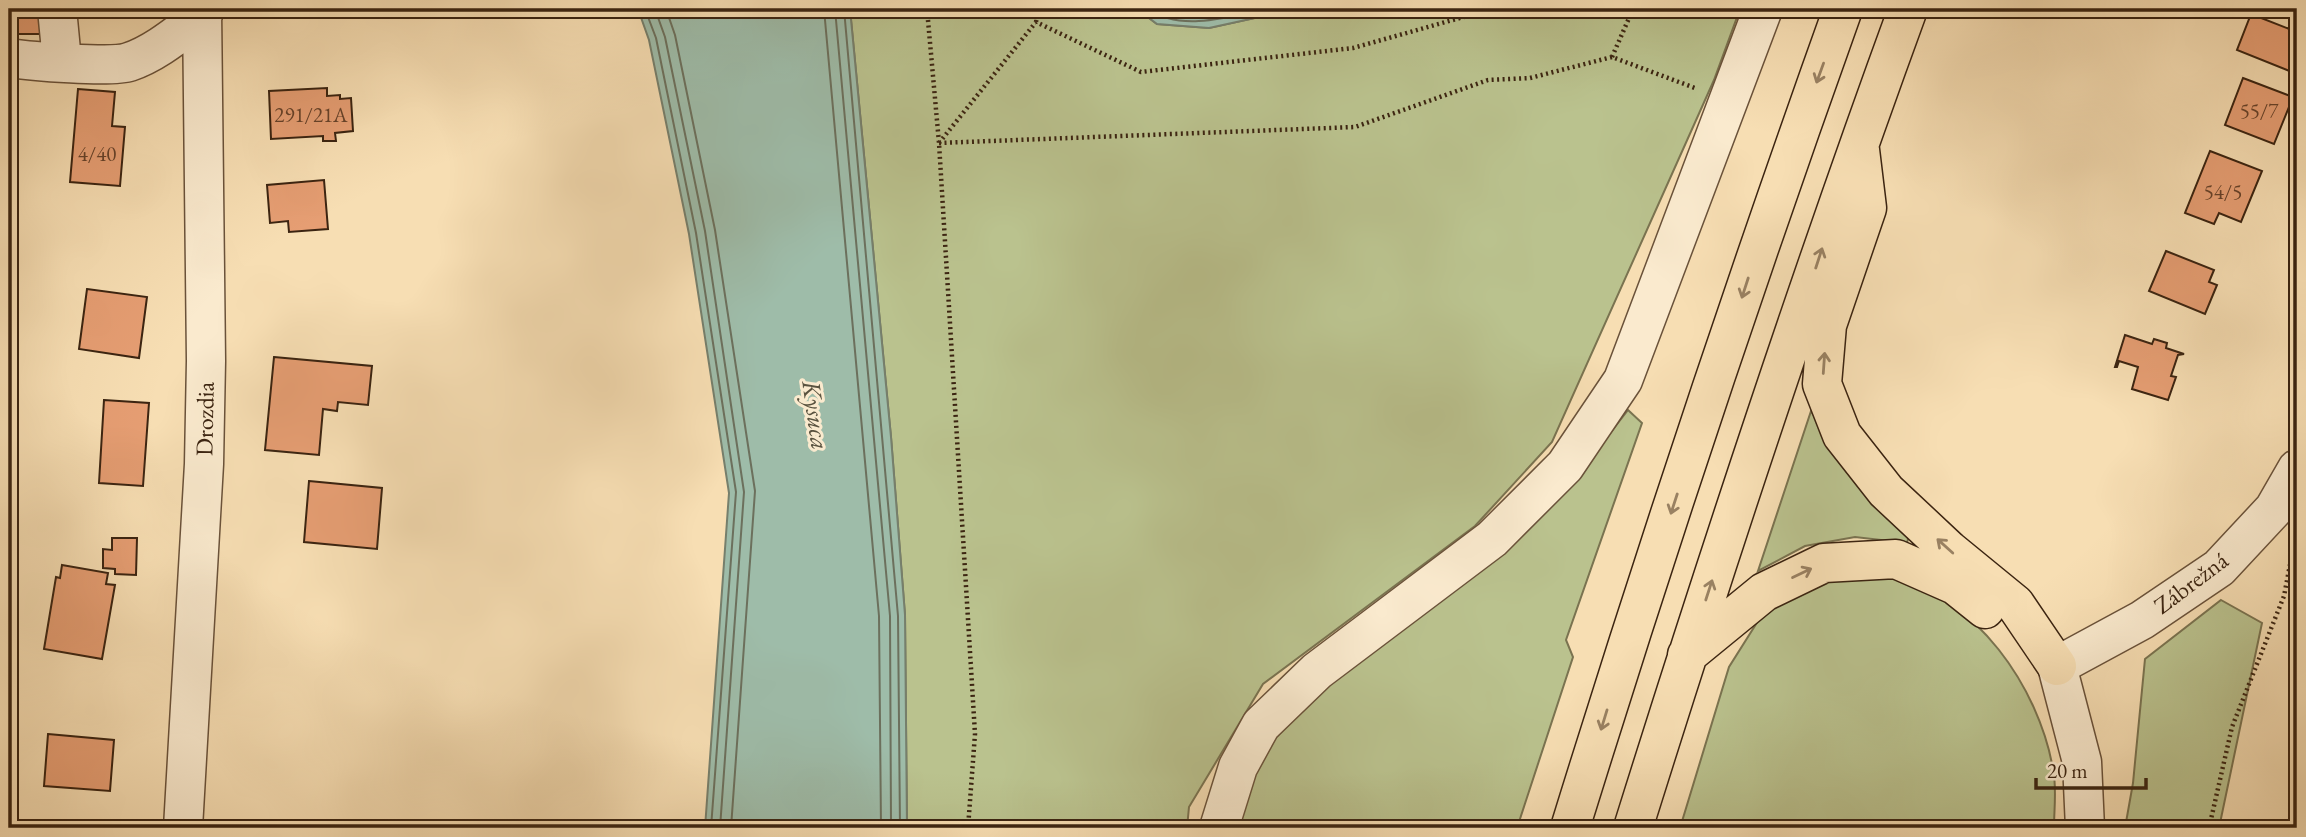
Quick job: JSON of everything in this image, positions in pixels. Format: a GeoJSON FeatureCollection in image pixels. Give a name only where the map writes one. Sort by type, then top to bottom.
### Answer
{"type":"FeatureCollection","features":[{"type":"Feature","properties":{"kind":"main road"},"geometry":{"type":"LineString","coordinates":[[1570,828],[1626,648],[1765,227],[1843,9]]}},
{"type":"Feature","properties":{"kind":"main road"},"geometry":{"type":"LineString","coordinates":[[1633,828],[1687,655],[1859,142],[1908,9]]}},
{"type":"Feature","properties":{"kind":"main road"},"geometry":{"type":"LineString","coordinates":[[1859,142],[1867,208],[1827,324],[1822,384],[1842,435],[1886,491],[1949,550],[2015,604],[2057,666]]}},
{"type":"Feature","properties":{"kind":"main road"},"geometry":{"type":"LineString","coordinates":[[1687,655],[1764,592],[1824,563],[1896,559],[1955,585],[2057,666]]}},
{"type":"Feature","properties":{"kind":"street"},"geometry":{"type":"LineString","coordinates":[[57,9],[62,61]]}},
{"type":"Feature","properties":{"kind":"street"},"geometry":{"type":"LineString","coordinates":[[1219,828],[1238,768],[1261,725],[1317,671],[1492,539],[1565,466],[1623,380],[1763,9]]}},
{"type":"Feature","properties":{"kind":"street"},"geometry":{"type":"LineString","coordinates":[[9,58],[127,63],[154,50],[202,12]]}},
{"type":"Feature","properties":{"kind":"street","name":"Drozdia"},"geometry":{"type":"LineString","coordinates":[[183,828],[204,451],[206,361],[202,12]]}},
{"type":"Feature","properties":{"kind":"street","name":"Zábrežná"},"geometry":{"type":"LineString","coordinates":[[2057,666],[2142,620],[2219,568],[2274,509],[2297,469]]}},
{"type":"Feature","properties":{"kind":"street"},"geometry":{"type":"LineString","coordinates":[[2057,666],[2082,762],[2085,828]]}},
{"type":"Feature","properties":{"kind":"path"},"geometry":{"type":"LineString","coordinates":[[927,9],[939,143],[975,734],[968,828]]}},
{"type":"Feature","properties":{"kind":"path"},"geometry":{"type":"LineString","coordinates":[[939,143],[1036,22],[1038,9]]}},
{"type":"Feature","properties":{"kind":"path"},"geometry":{"type":"LineString","coordinates":[[1036,22],[1141,72],[1353,48],[1492,9]]}},
{"type":"Feature","properties":{"kind":"path"},"geometry":{"type":"LineString","coordinates":[[1612,57],[1633,9]]}},
{"type":"Feature","properties":{"kind":"path"},"geometry":{"type":"LineString","coordinates":[[939,143],[1355,127],[1488,79],[1530,78],[1612,57],[1728,101]]}},
{"type":"Feature","properties":{"kind":"path"},"geometry":{"type":"LineString","coordinates":[[2209,828],[2232,727],[2284,596],[2294,543]]}},
{"type":"Feature","properties":{"kind":"green space"},"geometry":{"type":"Polygon","coordinates":[[[850,9],[1137,9],[1157,24],[1209,28],[1296,9],[1740,9],[1714,80],[1552,442],[1475,526],[1263,684],[1189,807],[1187,828],[907,828],[905,615],[891,437],[850,9]]]}},
{"type":"Feature","properties":{"kind":"green space"},"geometry":{"type":"Polygon","coordinates":[[[1628,410],[1642,423],[1566,640],[1573,657],[1517,828],[1237,828],[1246,795],[1265,749],[1327,684],[1570,485],[1628,410]]]}},
{"type":"Feature","properties":{"kind":"green space"},"geometry":{"type":"Polygon","coordinates":[[[1811,411],[1846,466],[1910,531],[1907,543],[1855,537],[1805,546],[1758,571],[1811,411]]]}},
{"type":"Feature","properties":{"kind":"green space"},"geometry":{"type":"Polygon","coordinates":[[[1848,576],[1886,577],[1922,588],[1950,604],[1976,625],[1999,650],[2018,677],[2046,738],[2054,776],[2054,828],[1680,828],[1729,667],[1758,621],[1800,587],[1848,576]]]}},
{"type":"Feature","properties":{"kind":"green space"},"geometry":{"type":"Polygon","coordinates":[[[2221,600],[2262,623],[2219,828],[2125,828],[2133,783],[2145,659],[2221,600]]]}},
{"type":"Feature","properties":{"kind":"water","name":"Kysuca"},"geometry":{"type":"Polygon","coordinates":[[[638,9],[850,9],[891,437],[905,615],[907,828],[705,828],[729,493],[689,234],[649,40],[638,9]]]}},
{"type":"Feature","properties":{"kind":"water"},"geometry":{"type":"Polygon","coordinates":[[[1137,9],[1296,9],[1209,28],[1157,24],[1137,9]]]}},
{"type":"Feature","properties":{"kind":"building"},"geometry":{"type":"Polygon","coordinates":[[[290,9],[315,9],[315,14],[290,15],[290,9]]]}},
{"type":"Feature","properties":{"kind":"building"},"geometry":{"type":"Polygon","coordinates":[[[9,14],[41,14],[41,34],[9,34],[9,14]]]}},
{"type":"Feature","properties":{"kind":"building"},"geometry":{"type":"Polygon","coordinates":[[[2251,14],[2297,32],[2297,62],[2292,72],[2237,50],[2251,14]]]}},
{"type":"Feature","properties":{"kind":"building"},"geometry":{"type":"Polygon","coordinates":[[[2243,78],[2293,97],[2274,144],[2225,125],[2243,78]]]}},
{"type":"Feature","properties":{"kind":"building"},"geometry":{"type":"Polygon","coordinates":[[[327,88],[327,96],[351,98],[353,131],[335,133],[336,141],[323,141],[323,136],[271,139],[269,91],[327,88]]]}},
{"type":"Feature","properties":{"kind":"building"},"geometry":{"type":"Polygon","coordinates":[[[78,89],[115,92],[112,126],[125,127],[120,186],[70,182],[78,89]]]}},
{"type":"Feature","properties":{"kind":"building"},"geometry":{"type":"Polygon","coordinates":[[[2210,151],[2262,171],[2241,222],[2219,213],[2214,224],[2185,213],[2210,151]]]}},
{"type":"Feature","properties":{"kind":"building"},"geometry":{"type":"Polygon","coordinates":[[[324,180],[328,229],[289,232],[288,221],[270,223],[267,185],[324,180]]]}},
{"type":"Feature","properties":{"kind":"building"},"geometry":{"type":"Polygon","coordinates":[[[2166,251],[2214,270],[2209,282],[2217,285],[2205,314],[2149,291],[2166,251]]]}},
{"type":"Feature","properties":{"kind":"building"},"geometry":{"type":"Polygon","coordinates":[[[87,289],[147,297],[139,358],[79,349],[87,289]]]}},
{"type":"Feature","properties":{"kind":"building"},"geometry":{"type":"Polygon","coordinates":[[[2125,335],[2152,344],[2154,339],[2167,343],[2166,348],[2184,354],[2178,355],[2171,376],[2176,377],[2168,400],[2132,389],[2138,367],[2119,361],[2115,367],[2125,335]]]}},
{"type":"Feature","properties":{"kind":"building"},"geometry":{"type":"Polygon","coordinates":[[[274,357],[372,366],[368,405],[338,402],[337,411],[323,409],[319,455],[265,450],[274,357]]]}},
{"type":"Feature","properties":{"kind":"building"},"geometry":{"type":"Polygon","coordinates":[[[104,400],[149,403],[143,486],[99,483],[104,400]]]}},
{"type":"Feature","properties":{"kind":"building"},"geometry":{"type":"Polygon","coordinates":[[[309,481],[382,488],[377,549],[304,542],[309,481]]]}},
{"type":"Feature","properties":{"kind":"building"},"geometry":{"type":"Polygon","coordinates":[[[112,538],[137,538],[136,575],[115,574],[115,569],[103,568],[103,549],[112,550],[112,538]]]}},
{"type":"Feature","properties":{"kind":"building"},"geometry":{"type":"Polygon","coordinates":[[[62,565],[108,573],[106,584],[115,585],[102,659],[44,649],[56,577],[60,578],[62,565]]]}},
{"type":"Feature","properties":{"kind":"building"},"geometry":{"type":"Polygon","coordinates":[[[48,734],[114,740],[110,791],[44,786],[48,734]]]}}]}
